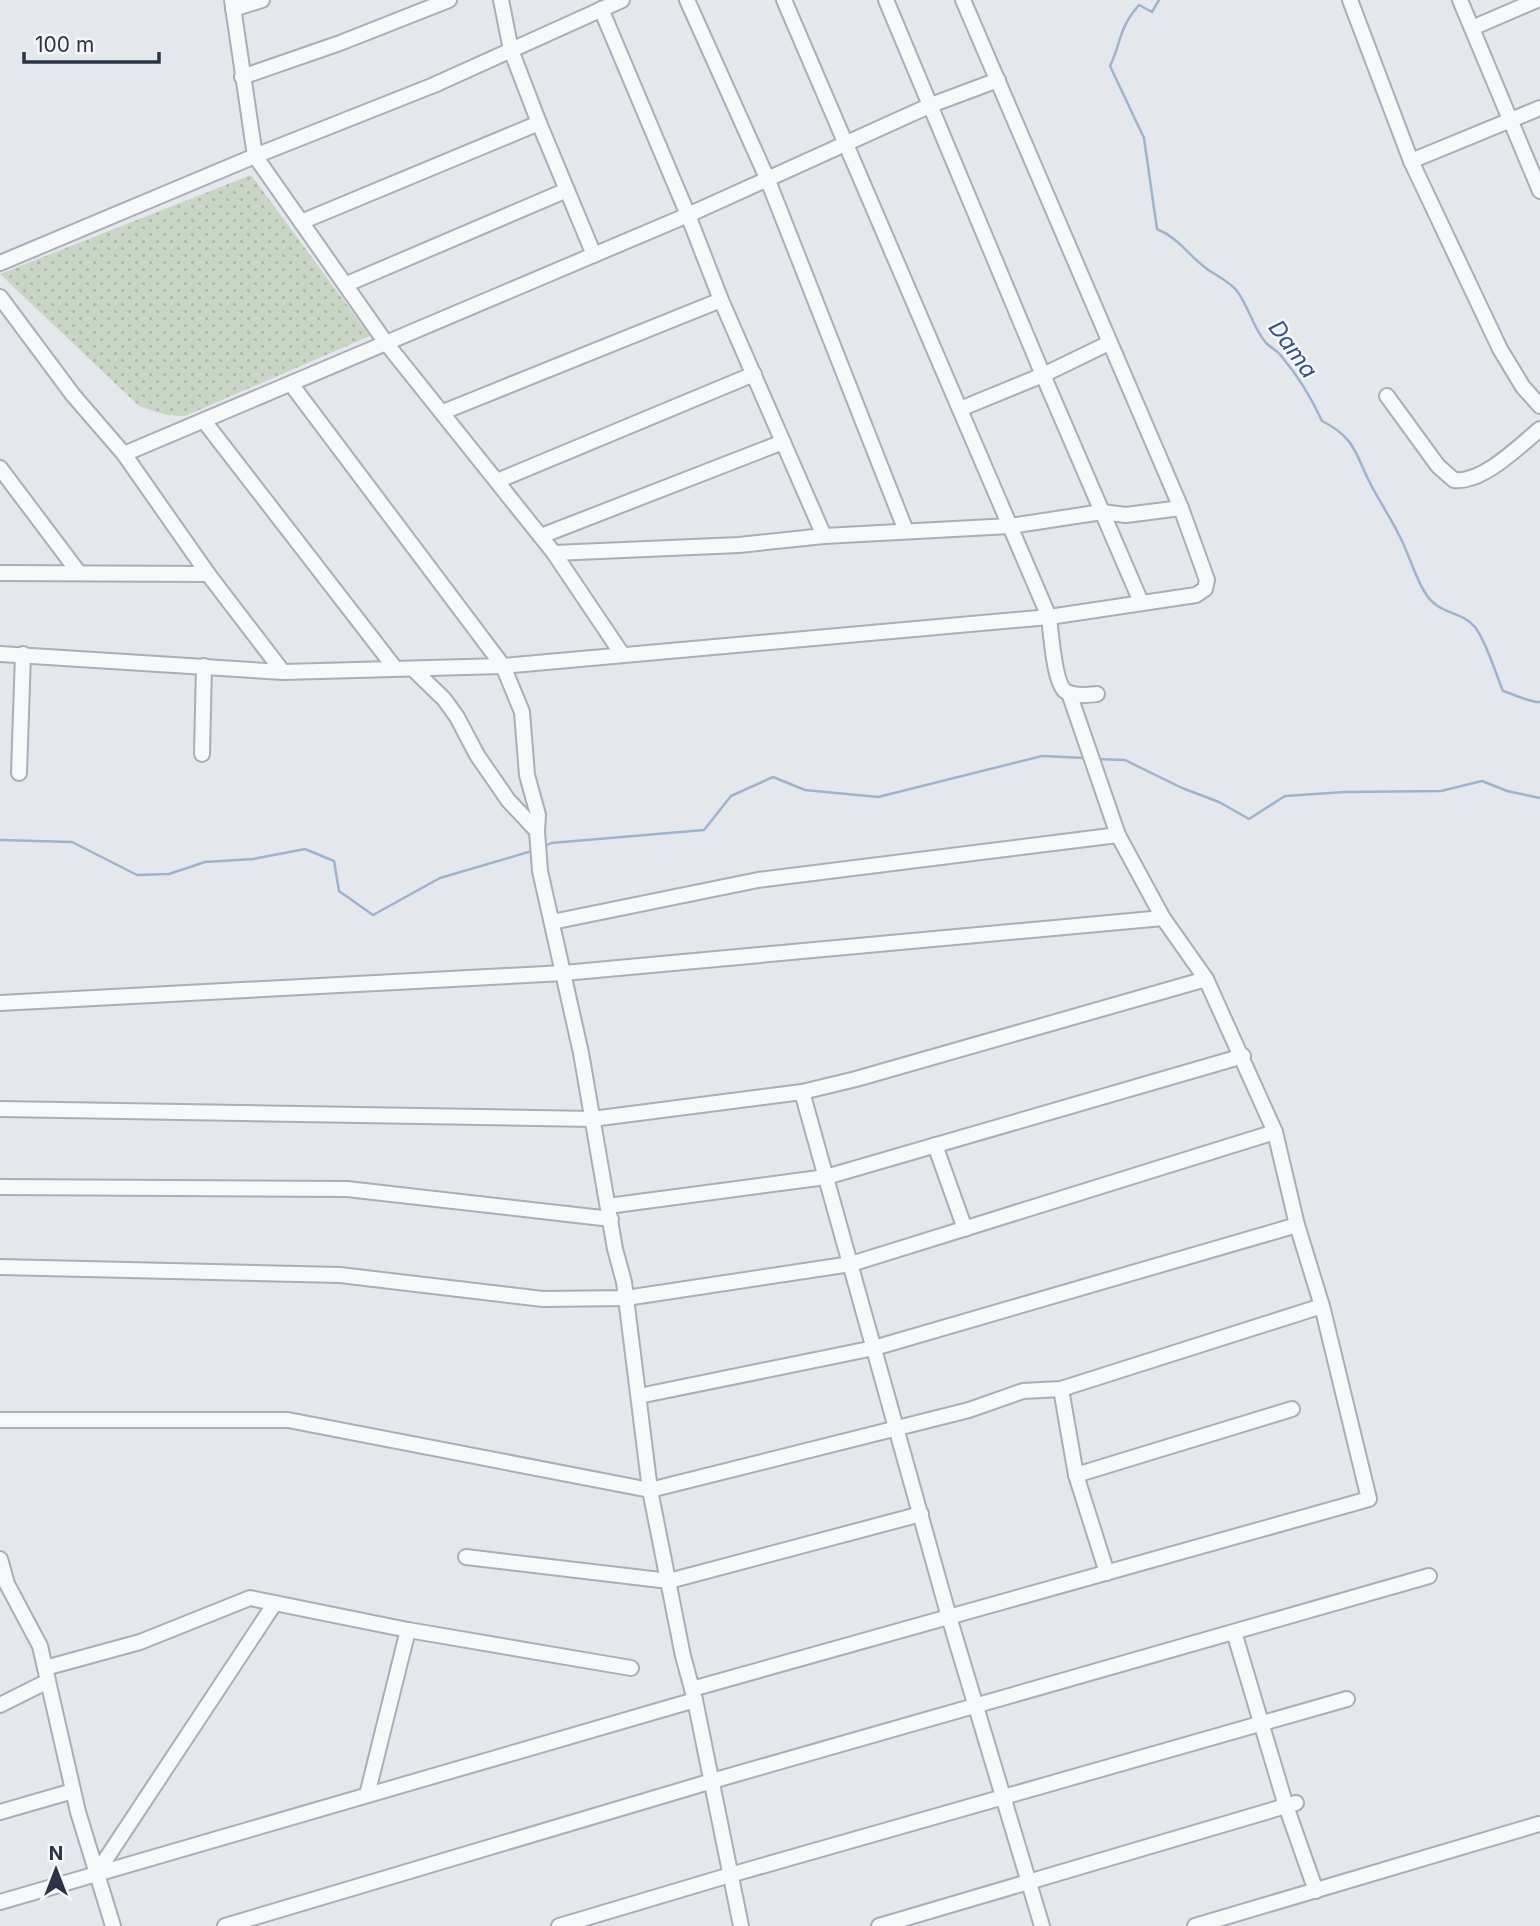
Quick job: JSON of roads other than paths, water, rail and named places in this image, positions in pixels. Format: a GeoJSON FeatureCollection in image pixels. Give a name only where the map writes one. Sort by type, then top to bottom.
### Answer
{"type":"FeatureCollection","features":[{"type":"Feature","properties":{"kind":"street"},"geometry":{"type":"LineString","coordinates":[[262,0],[233,5],[255,156],[386,343],[554,553],[622,654]]}},
{"type":"Feature","properties":{"kind":"street"},"geometry":{"type":"LineString","coordinates":[[242,77],[340,43],[449,0]]}},
{"type":"Feature","properties":{"kind":"street"},"geometry":{"type":"LineString","coordinates":[[501,0],[511,50],[594,255]]}},
{"type":"Feature","properties":{"kind":"street"},"geometry":{"type":"LineString","coordinates":[[0,263],[255,156],[434,85],[622,0]]}},
{"type":"Feature","properties":{"kind":"street"},"geometry":{"type":"LineString","coordinates":[[687,0],[767,178],[906,531]]}},
{"type":"Feature","properties":{"kind":"street"},"geometry":{"type":"LineString","coordinates":[[784,0],[1049,617],[1062,689],[1069,693],[1097,694]]}},
{"type":"Feature","properties":{"kind":"street"},"geometry":{"type":"LineString","coordinates":[[886,0],[1141,602]]}},
{"type":"Feature","properties":{"kind":"street"},"geometry":{"type":"LineString","coordinates":[[0,654],[283,672],[503,666],[1049,617],[1196,595],[1205,589],[1207,580],[1181,508],[963,0]]}},
{"type":"Feature","properties":{"kind":"street"},"geometry":{"type":"LineString","coordinates":[[1350,0],[1361,23],[1411,161],[1500,349],[1523,387],[1540,406]]}},
{"type":"Feature","properties":{"kind":"street"},"geometry":{"type":"LineString","coordinates":[[1460,0],[1540,191]]}},
{"type":"Feature","properties":{"kind":"street"},"geometry":{"type":"LineString","coordinates":[[1472,28],[1537,0]]}},
{"type":"Feature","properties":{"kind":"street"},"geometry":{"type":"LineString","coordinates":[[601,9],[824,536]]}},
{"type":"Feature","properties":{"kind":"street"},"geometry":{"type":"LineString","coordinates":[[124,454],[688,215],[931,106],[998,80]]}},
{"type":"Feature","properties":{"kind":"street"},"geometry":{"type":"LineString","coordinates":[[1411,161],[1540,108]]}},
{"type":"Feature","properties":{"kind":"street"},"geometry":{"type":"LineString","coordinates":[[301,222],[539,123]]}},
{"type":"Feature","properties":{"kind":"street"},"geometry":{"type":"LineString","coordinates":[[347,284],[567,190]]}},
{"type":"Feature","properties":{"kind":"street"},"geometry":{"type":"LineString","coordinates":[[0,297],[73,395],[124,454],[208,574],[283,672]]}},
{"type":"Feature","properties":{"kind":"street"},"geometry":{"type":"LineString","coordinates":[[443,412],[722,300]]}},
{"type":"Feature","properties":{"kind":"street"},"geometry":{"type":"LineString","coordinates":[[960,409],[1043,375],[1109,343]]}},
{"type":"Feature","properties":{"kind":"street"},"geometry":{"type":"LineString","coordinates":[[497,481],[754,374]]}},
{"type":"Feature","properties":{"kind":"street"},"geometry":{"type":"LineString","coordinates":[[290,384],[503,666],[522,712],[527,775],[538,815],[540,871],[564,973],[626,1298],[650,1490],[741,1926]]}},
{"type":"Feature","properties":{"kind":"street"},"geometry":{"type":"LineString","coordinates":[[1387,396],[1438,466],[1454,480],[1473,479],[1540,429]]}},
{"type":"Feature","properties":{"kind":"street"},"geometry":{"type":"LineString","coordinates":[[204,421],[395,668]]}},
{"type":"Feature","properties":{"kind":"street"},"geometry":{"type":"LineString","coordinates":[[541,536],[783,442]]}},
{"type":"Feature","properties":{"kind":"street"},"geometry":{"type":"LineString","coordinates":[[0,468],[79,573]]}},
{"type":"Feature","properties":{"kind":"street"},"geometry":{"type":"LineString","coordinates":[[554,553],[739,545],[824,536],[1010,526],[1102,512],[1126,514],[1181,508]]}},
{"type":"Feature","properties":{"kind":"street"},"geometry":{"type":"LineString","coordinates":[[0,573],[208,574]]}},
{"type":"Feature","properties":{"kind":"street"},"geometry":{"type":"LineString","coordinates":[[19,773],[23,654]]}},
{"type":"Feature","properties":{"kind":"street"},"geometry":{"type":"LineString","coordinates":[[202,754],[204,666]]}},
{"type":"Feature","properties":{"kind":"street"},"geometry":{"type":"LineString","coordinates":[[413,668],[444,699],[508,800],[537,831]]}},
{"type":"Feature","properties":{"kind":"street"},"geometry":{"type":"LineString","coordinates":[[0,1902],[367,1796],[949,1617],[1369,1499],[1322,1306],[1297,1225],[1275,1132],[1206,979],[1163,918],[1118,835],[1069,693]]}},
{"type":"Feature","properties":{"kind":"street"},"geometry":{"type":"LineString","coordinates":[[552,922],[758,880],[1118,835]]}},
{"type":"Feature","properties":{"kind":"street"},"geometry":{"type":"LineString","coordinates":[[0,1003],[564,973],[1163,918]]}},
{"type":"Feature","properties":{"kind":"street"},"geometry":{"type":"LineString","coordinates":[[0,1109],[592,1119],[802,1092],[1206,979]]}},
{"type":"Feature","properties":{"kind":"street"},"geometry":{"type":"LineString","coordinates":[[0,1187],[347,1189],[610,1213],[826,1177],[1243,1056]]}},
{"type":"Feature","properties":{"kind":"street"},"geometry":{"type":"LineString","coordinates":[[802,1092],[949,1617],[1042,1926]]}},
{"type":"Feature","properties":{"kind":"street"},"geometry":{"type":"LineString","coordinates":[[0,1267],[340,1275],[543,1299],[626,1298],[851,1264],[1275,1132]]}},
{"type":"Feature","properties":{"kind":"street"},"geometry":{"type":"LineString","coordinates":[[935,1145],[965,1229]]}},
{"type":"Feature","properties":{"kind":"street"},"geometry":{"type":"LineString","coordinates":[[639,1396],[874,1348],[1297,1225]]}},
{"type":"Feature","properties":{"kind":"street"},"geometry":{"type":"LineString","coordinates":[[0,1420],[288,1420],[650,1490],[897,1429],[968,1410],[1023,1391],[1061,1389],[1322,1306]]}},
{"type":"Feature","properties":{"kind":"street"},"geometry":{"type":"LineString","coordinates":[[1061,1389],[1076,1475],[1107,1573]]}},
{"type":"Feature","properties":{"kind":"street"},"geometry":{"type":"LineString","coordinates":[[1076,1475],[1292,1409]]}},
{"type":"Feature","properties":{"kind":"street"},"geometry":{"type":"LineString","coordinates":[[466,1556],[669,1581],[921,1514]]}},
{"type":"Feature","properties":{"kind":"street"},"geometry":{"type":"LineString","coordinates":[[0,1559],[8,1584],[7,1597],[40,1646],[73,1791],[113,1926]]}},
{"type":"Feature","properties":{"kind":"street"},"geometry":{"type":"LineString","coordinates":[[225,1926],[712,1781],[1429,1576]]}},
{"type":"Feature","properties":{"kind":"street"},"geometry":{"type":"LineString","coordinates":[[0,1705],[47,1675],[140,1642],[250,1598],[408,1630],[631,1668]]}},
{"type":"Feature","properties":{"kind":"street"},"geometry":{"type":"LineString","coordinates":[[96,1874],[275,1602]]}},
{"type":"Feature","properties":{"kind":"street"},"geometry":{"type":"LineString","coordinates":[[367,1796],[408,1630]]}},
{"type":"Feature","properties":{"kind":"street"},"geometry":{"type":"LineString","coordinates":[[1234,1632],[1261,1723],[1291,1805],[1316,1891]]}},
{"type":"Feature","properties":{"kind":"street"},"geometry":{"type":"LineString","coordinates":[[559,1926],[1347,1699]]}},
{"type":"Feature","properties":{"kind":"street"},"geometry":{"type":"LineString","coordinates":[[0,1812],[73,1791]]}},
{"type":"Feature","properties":{"kind":"street"},"geometry":{"type":"LineString","coordinates":[[879,1926],[1291,1805]]}},
{"type":"Feature","properties":{"kind":"street"},"geometry":{"type":"LineString","coordinates":[[1195,1926],[1539,1824]]}},
{"type":"Feature","properties":{"kind":"waterway","name":"Dama"},"geometry":{"type":"LineString","coordinates":[[1159,0],[1152,12],[1139,5],[1132,13],[1110,66],[1144,138],[1157,229],[1178,242],[1200,264],[1227,281],[1237,291],[1262,337],[1294,372],[1322,421],[1341,433],[1352,446],[1402,540],[1424,591],[1436,605],[1475,627],[1487,649],[1503,691],[1540,702]]}},
{"type":"Feature","properties":{"kind":"waterway"},"geometry":{"type":"LineString","coordinates":[[545,846],[551,843],[704,830],[731,796],[773,777],[805,790],[878,797],[1042,756],[1086,758]]}},
{"type":"Feature","properties":{"kind":"waterway"},"geometry":{"type":"LineString","coordinates":[[1096,759],[1125,760],[1182,788],[1219,802],[1249,819],[1285,796],[1441,791],[1482,781],[1507,791],[1540,798]]}},
{"type":"Feature","properties":{"kind":"waterway"},"geometry":{"type":"LineString","coordinates":[[0,840],[72,842],[137,875],[169,874],[205,862],[253,859],[305,849],[334,861],[339,891],[373,915],[440,878],[532,851]]}}]}
